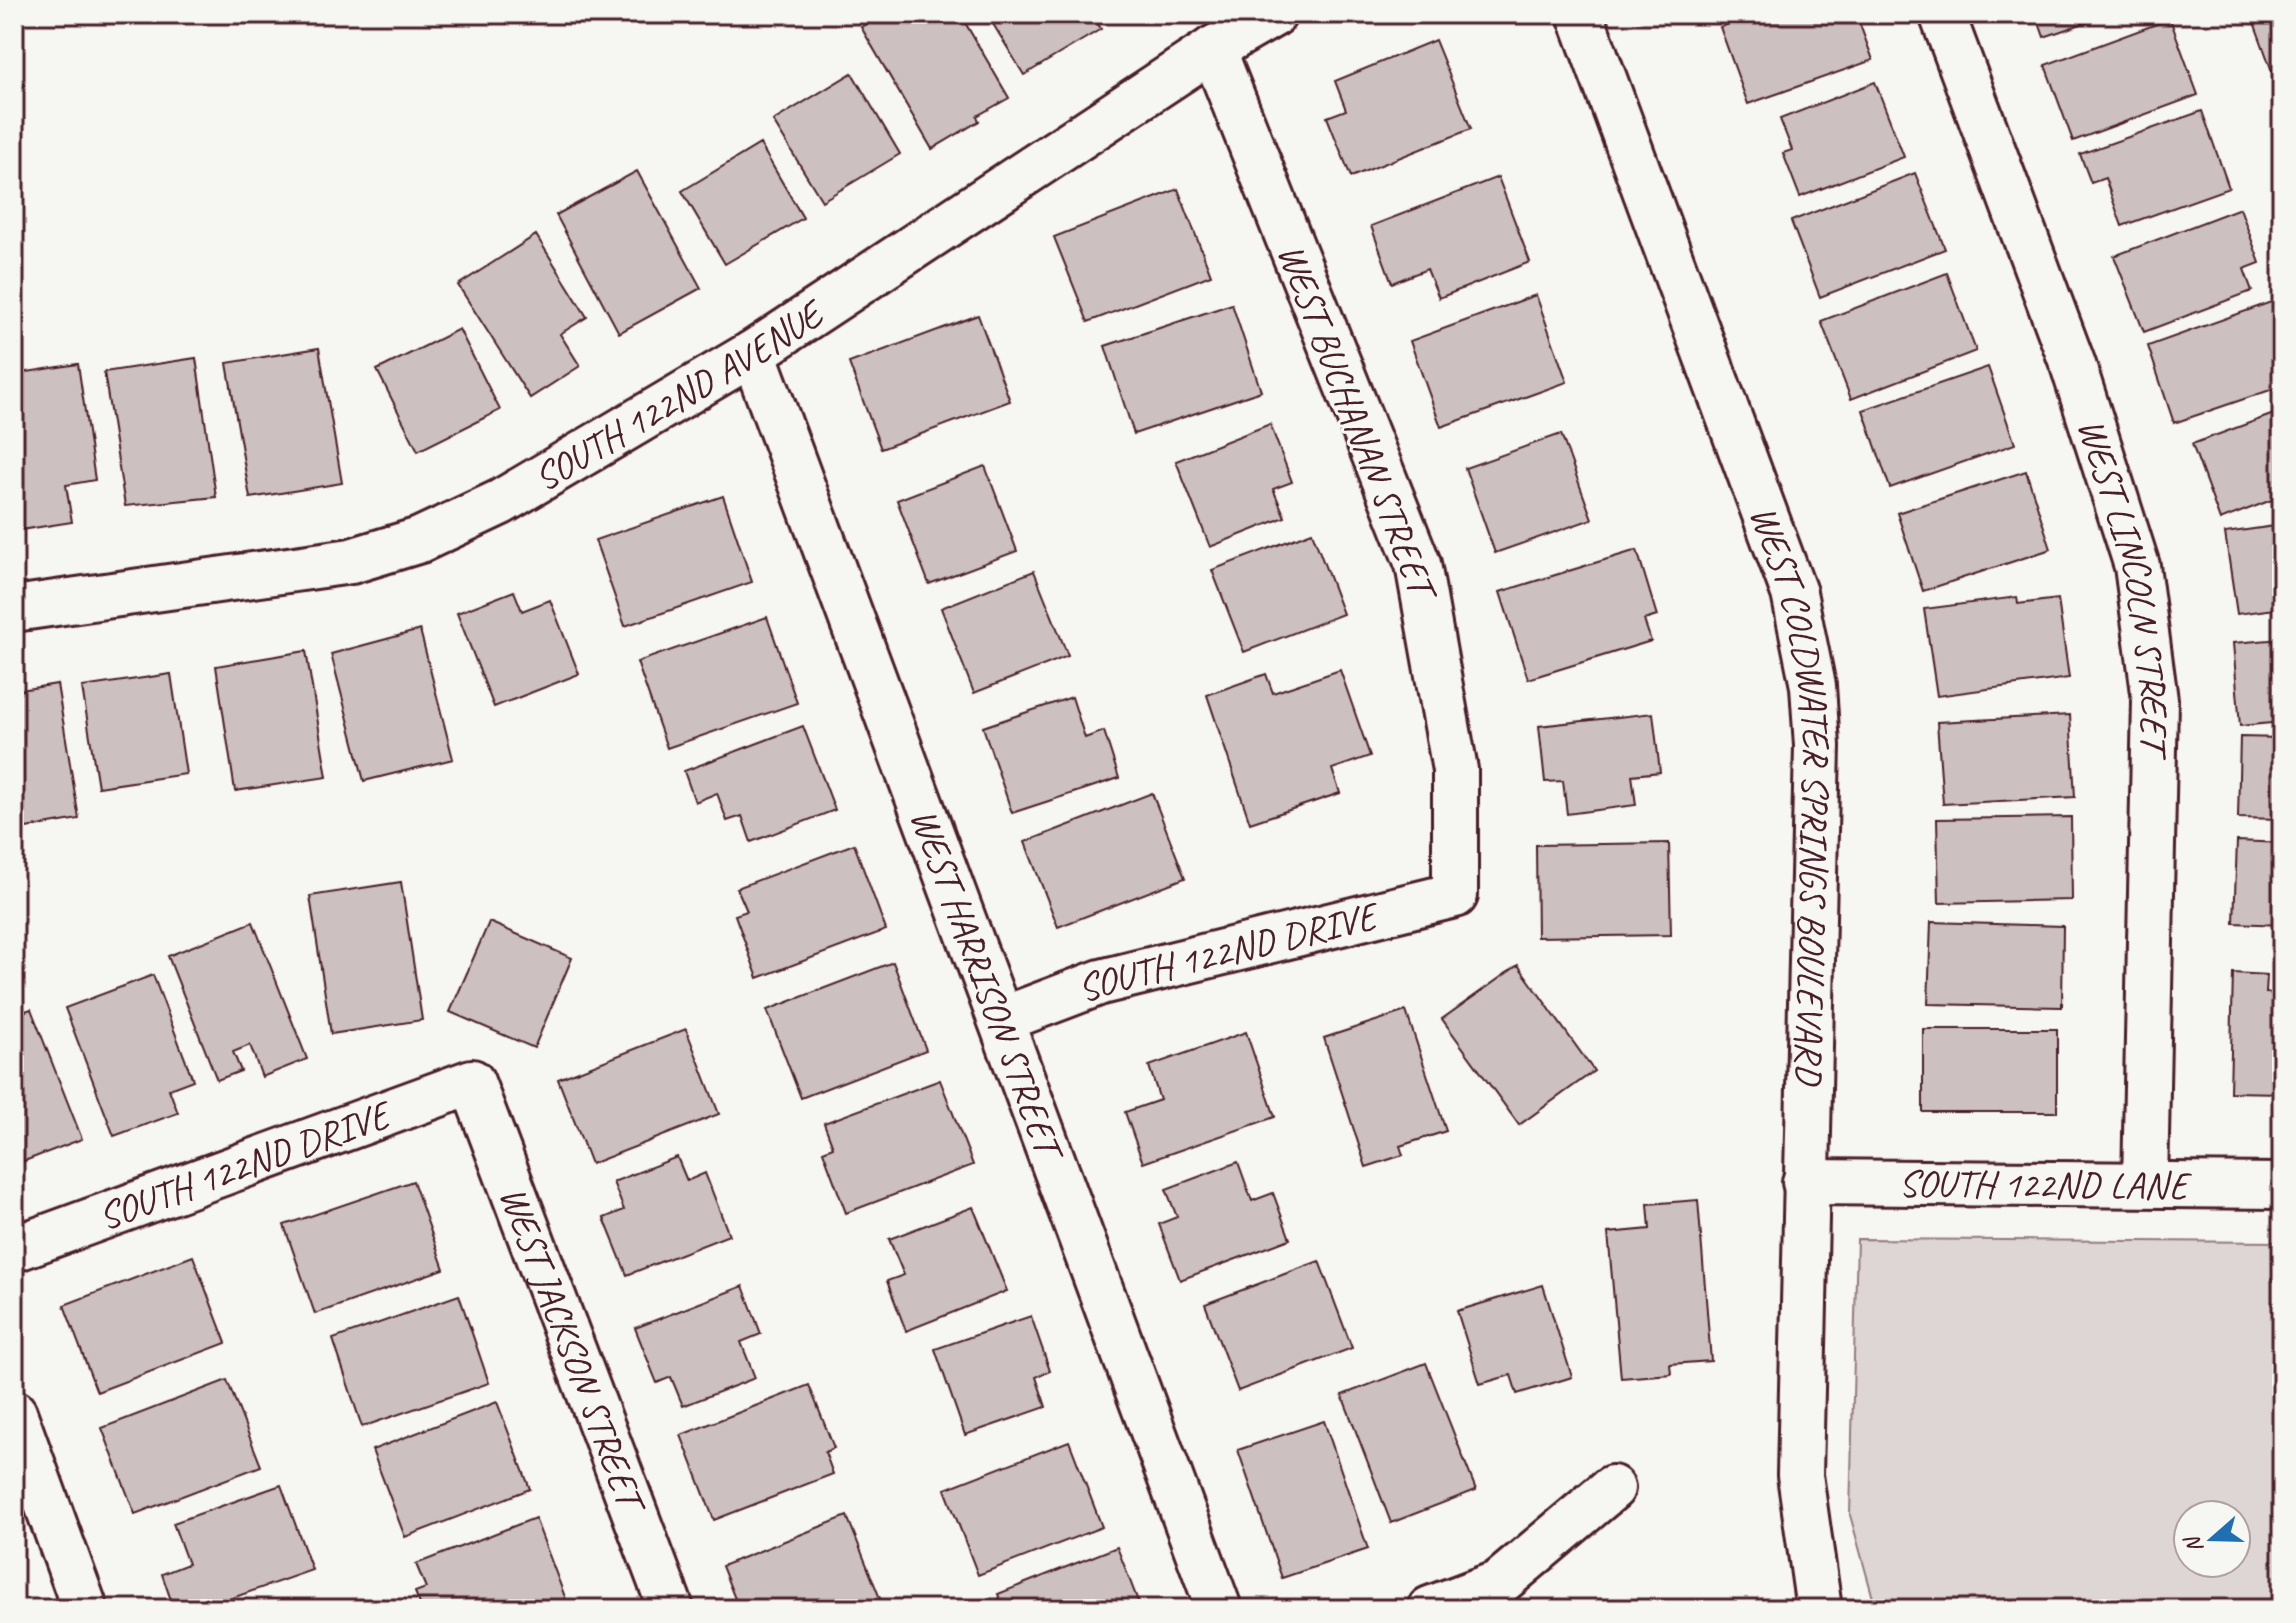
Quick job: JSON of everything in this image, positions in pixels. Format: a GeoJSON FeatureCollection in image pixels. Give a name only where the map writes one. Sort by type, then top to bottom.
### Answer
{"type":"FeatureCollection","features":[{"type":"Feature","properties":{"kind":"street","name":"SOUTH 122ND AVENUE"},"geometry":{"type":"LineString","coordinates":[[14,609],[351,561],[420,540],[501,502],[753,353],[1213,49],[1274,14]]}},
{"type":"Feature","properties":{"kind":"street","name":"WEST COLDWATER SPRINGS BOULEVARD"},"geometry":{"type":"LineString","coordinates":[[1580,14],[1794,593],[1813,686],[1817,746],[1800,1475],[1819,1609]]}},
{"type":"Feature","properties":{"kind":"street","name":"WEST LINCOLN STREET"},"geometry":{"type":"LineString","coordinates":[[1942,14],[2073,365],[2137,566],[2155,700],[2145,1184]]}},
{"type":"Feature","properties":{"kind":"street","name":"WEST BUCHANAN STREET"},"geometry":{"type":"LineString","coordinates":[[1213,49],[1418,564],[1455,770],[1455,895]]}},
{"type":"Feature","properties":{"kind":"street","name":"WEST HARRISON STREET"},"geometry":{"type":"LineString","coordinates":[[753,353],[1219,1609]]}},
{"type":"Feature","properties":{"kind":"street","name":"SOUTH 122ND DRIVE"},"geometry":{"type":"LineString","coordinates":[[1001,1020],[1101,982],[1455,895]]}},
{"type":"Feature","properties":{"kind":"street","name":"SOUTH 122ND DRIVE"},"geometry":{"type":"LineString","coordinates":[[14,1249],[472,1082]]}},
{"type":"Feature","properties":{"kind":"street","name":"WEST JACKSON STREET"},"geometry":{"type":"LineString","coordinates":[[472,1082],[671,1609]]}},
{"type":"Feature","properties":{"kind":"street","name":"SOUTH 122ND LANE"},"geometry":{"type":"LineString","coordinates":[[1805,1182],[2282,1186]]}},
{"type":"Feature","properties":{"kind":"street"},"geometry":{"type":"LineString","coordinates":[[14,1413],[85,1609]]}},
{"type":"Feature","properties":{"kind":"street"},"geometry":{"type":"LineString","coordinates":[[1430,1609],[1499,1583],[1612,1488]]}},
{"type":"Feature","properties":{"kind":"shaded area"},"geometry":{"type":"Polygon","coordinates":[[[1857,1239],[2282,1242],[2282,1609],[1876,1609],[1850,1515],[1857,1239]]]}},
{"type":"Feature","properties":{"kind":"building"},"geometry":{"type":"Polygon","coordinates":[[[884,14],[960,14],[1009,98],[977,116],[979,121],[932,149],[861,27],[884,14]]]}},
{"type":"Feature","properties":{"kind":"building"},"geometry":{"type":"Polygon","coordinates":[[[987,14],[1092,14],[1101,29],[1024,75],[987,14]]]}},
{"type":"Feature","properties":{"kind":"building"},"geometry":{"type":"Polygon","coordinates":[[[1758,14],[1856,14],[1873,60],[1748,104],[1720,27],[1758,14]]]}},
{"type":"Feature","properties":{"kind":"building"},"geometry":{"type":"Polygon","coordinates":[[[2036,14],[2110,14],[2044,37],[2036,14]]]}},
{"type":"Feature","properties":{"kind":"building"},"geometry":{"type":"Polygon","coordinates":[[[2251,14],[2282,14],[2282,70],[2273,74],[2251,14]]]}},
{"type":"Feature","properties":{"kind":"building"},"geometry":{"type":"Polygon","coordinates":[[[2170,19],[2198,95],[2073,141],[2045,65],[2170,19]]]}},
{"type":"Feature","properties":{"kind":"building"},"geometry":{"type":"Polygon","coordinates":[[[1435,40],[1471,129],[1351,177],[1327,117],[1346,110],[1335,81],[1435,40]]]}},
{"type":"Feature","properties":{"kind":"building"},"geometry":{"type":"Polygon","coordinates":[[[852,73],[900,154],[822,201],[773,121],[852,73]]]}},
{"type":"Feature","properties":{"kind":"building"},"geometry":{"type":"Polygon","coordinates":[[[1875,82],[1904,157],[1800,197],[1783,153],[1792,150],[1780,119],[1875,82]]]}},
{"type":"Feature","properties":{"kind":"building"},"geometry":{"type":"Polygon","coordinates":[[[2202,111],[2229,188],[2122,226],[2105,178],[2091,183],[2080,154],[2202,111]]]}},
{"type":"Feature","properties":{"kind":"building"},"geometry":{"type":"Polygon","coordinates":[[[760,144],[803,218],[725,264],[682,191],[760,144]]]}},
{"type":"Feature","properties":{"kind":"building"},"geometry":{"type":"Polygon","coordinates":[[[637,171],[701,288],[619,333],[556,215],[637,171]]]}},
{"type":"Feature","properties":{"kind":"building"},"geometry":{"type":"Polygon","coordinates":[[[1915,173],[1945,249],[1820,297],[1791,221],[1915,173]]]}},
{"type":"Feature","properties":{"kind":"building"},"geometry":{"type":"Polygon","coordinates":[[[1498,177],[1530,262],[1439,298],[1427,269],[1392,283],[1371,226],[1498,177]]]}},
{"type":"Feature","properties":{"kind":"building"},"geometry":{"type":"Polygon","coordinates":[[[1178,189],[1211,275],[1088,322],[1054,237],[1178,189]]]}},
{"type":"Feature","properties":{"kind":"building"},"geometry":{"type":"Polygon","coordinates":[[[2240,208],[2260,263],[2244,269],[2252,291],[2144,332],[2114,256],[2240,208]]]}},
{"type":"Feature","properties":{"kind":"building"},"geometry":{"type":"Polygon","coordinates":[[[536,235],[587,317],[560,334],[580,366],[530,398],[458,285],[536,235]]]}},
{"type":"Feature","properties":{"kind":"building"},"geometry":{"type":"Polygon","coordinates":[[[1947,273],[1976,351],[1851,399],[1821,321],[1947,273]]]}},
{"type":"Feature","properties":{"kind":"building"},"geometry":{"type":"Polygon","coordinates":[[[1536,295],[1567,382],[1441,427],[1410,341],[1536,295]]]}},
{"type":"Feature","properties":{"kind":"building"},"geometry":{"type":"Polygon","coordinates":[[[2274,301],[2282,324],[2282,386],[2174,423],[2148,346],[2274,301]]]}},
{"type":"Feature","properties":{"kind":"building"},"geometry":{"type":"Polygon","coordinates":[[[1232,304],[1261,391],[1134,434],[1105,346],[1232,304]]]}},
{"type":"Feature","properties":{"kind":"building"},"geometry":{"type":"Polygon","coordinates":[[[978,315],[1010,401],[881,449],[849,363],[978,315]]]}},
{"type":"Feature","properties":{"kind":"building"},"geometry":{"type":"Polygon","coordinates":[[[459,329],[500,410],[418,451],[377,370],[459,329]]]}},
{"type":"Feature","properties":{"kind":"building"},"geometry":{"type":"Polygon","coordinates":[[[319,348],[342,483],[250,498],[227,363],[319,348]]]}},
{"type":"Feature","properties":{"kind":"building"},"geometry":{"type":"Polygon","coordinates":[[[196,358],[216,497],[125,506],[104,372],[196,358]]]}},
{"type":"Feature","properties":{"kind":"building"},"geometry":{"type":"Polygon","coordinates":[[[78,364],[95,480],[66,485],[72,522],[14,531],[14,374],[78,364]]]}},
{"type":"Feature","properties":{"kind":"building"},"geometry":{"type":"Polygon","coordinates":[[[1988,367],[2015,444],[1890,488],[1863,410],[1988,367]]]}},
{"type":"Feature","properties":{"kind":"building"},"geometry":{"type":"Polygon","coordinates":[[[2282,411],[2282,496],[2220,520],[2192,444],[2282,411]]]}},
{"type":"Feature","properties":{"kind":"building"},"geometry":{"type":"Polygon","coordinates":[[[1270,424],[1292,482],[1273,489],[1285,517],[1210,547],[1176,461],[1270,424]]]}},
{"type":"Feature","properties":{"kind":"building"},"geometry":{"type":"Polygon","coordinates":[[[1561,434],[1592,519],[1495,553],[1465,468],[1561,434]]]}},
{"type":"Feature","properties":{"kind":"building"},"geometry":{"type":"Polygon","coordinates":[[[985,466],[1017,551],[929,584],[897,500],[985,466]]]}},
{"type":"Feature","properties":{"kind":"building"},"geometry":{"type":"Polygon","coordinates":[[[2026,471],[2051,549],[1923,591],[1897,513],[2026,471]]]}},
{"type":"Feature","properties":{"kind":"building"},"geometry":{"type":"Polygon","coordinates":[[[723,496],[752,582],[625,626],[595,540],[723,496]]]}},
{"type":"Feature","properties":{"kind":"building"},"geometry":{"type":"Polygon","coordinates":[[[2282,525],[2282,608],[2237,614],[2225,533],[2282,525]]]}},
{"type":"Feature","properties":{"kind":"building"},"geometry":{"type":"Polygon","coordinates":[[[1312,532],[1343,614],[1244,652],[1212,570],[1312,532]]]}},
{"type":"Feature","properties":{"kind":"building"},"geometry":{"type":"Polygon","coordinates":[[[1637,550],[1657,616],[1644,620],[1651,641],[1528,679],[1500,592],[1637,550]]]}},
{"type":"Feature","properties":{"kind":"building"},"geometry":{"type":"Polygon","coordinates":[[[1034,571],[1068,656],[974,693],[941,608],[1034,571]]]}},
{"type":"Feature","properties":{"kind":"building"},"geometry":{"type":"Polygon","coordinates":[[[514,591],[522,611],[550,600],[579,674],[494,707],[457,613],[514,591]]]}},
{"type":"Feature","properties":{"kind":"building"},"geometry":{"type":"Polygon","coordinates":[[[2017,597],[2018,604],[2058,599],[2069,678],[1937,696],[1924,609],[2017,597]]]}},
{"type":"Feature","properties":{"kind":"building"},"geometry":{"type":"Polygon","coordinates":[[[767,617],[797,703],[667,748],[637,662],[767,617]]]}},
{"type":"Feature","properties":{"kind":"building"},"geometry":{"type":"Polygon","coordinates":[[[420,630],[453,759],[364,781],[331,654],[420,630]]]}},
{"type":"Feature","properties":{"kind":"building"},"geometry":{"type":"Polygon","coordinates":[[[2282,639],[2282,722],[2240,726],[2233,643],[2282,639]]]}},
{"type":"Feature","properties":{"kind":"building"},"geometry":{"type":"Polygon","coordinates":[[[306,651],[327,777],[235,791],[216,666],[306,651]]]}},
{"type":"Feature","properties":{"kind":"building"},"geometry":{"type":"Polygon","coordinates":[[[1340,670],[1370,756],[1332,769],[1340,793],[1250,823],[1207,695],[1266,674],[1273,693],[1340,670]]]}},
{"type":"Feature","properties":{"kind":"building"},"geometry":{"type":"Polygon","coordinates":[[[171,674],[186,774],[98,787],[82,687],[171,674]]]}},
{"type":"Feature","properties":{"kind":"building"},"geometry":{"type":"Polygon","coordinates":[[[57,684],[79,819],[14,830],[14,691],[57,684]]]}},
{"type":"Feature","properties":{"kind":"building"},"geometry":{"type":"Polygon","coordinates":[[[1072,697],[1085,738],[1104,731],[1119,778],[1012,813],[983,727],[1072,697]]]}},
{"type":"Feature","properties":{"kind":"building"},"geometry":{"type":"Polygon","coordinates":[[[1653,713],[1660,772],[1632,775],[1636,805],[1567,814],[1563,781],[1545,782],[1539,726],[1653,713]]]}},
{"type":"Feature","properties":{"kind":"building"},"geometry":{"type":"Polygon","coordinates":[[[2070,715],[2075,797],[1943,804],[1937,722],[2070,715]]]}},
{"type":"Feature","properties":{"kind":"building"},"geometry":{"type":"Polygon","coordinates":[[[803,726],[835,810],[751,842],[742,816],[727,821],[717,793],[695,802],[684,771],[803,726]]]}},
{"type":"Feature","properties":{"kind":"building"},"geometry":{"type":"Polygon","coordinates":[[[2240,737],[2282,738],[2282,819],[2238,818],[2240,737]]]}},
{"type":"Feature","properties":{"kind":"building"},"geometry":{"type":"Polygon","coordinates":[[[1152,793],[1185,878],[1058,927],[1025,842],[1152,793]]]}},
{"type":"Feature","properties":{"kind":"building"},"geometry":{"type":"Polygon","coordinates":[[[2071,817],[2072,900],[1939,903],[1937,819],[2071,817]]]}},
{"type":"Feature","properties":{"kind":"building"},"geometry":{"type":"Polygon","coordinates":[[[2237,841],[2282,843],[2282,925],[2234,923],[2237,841]]]}},
{"type":"Feature","properties":{"kind":"building"},"geometry":{"type":"Polygon","coordinates":[[[1669,843],[1671,935],[1537,937],[1536,845],[1669,843]]]}},
{"type":"Feature","properties":{"kind":"building"},"geometry":{"type":"Polygon","coordinates":[[[854,844],[886,930],[758,978],[735,915],[747,911],[737,888],[854,844]]]}},
{"type":"Feature","properties":{"kind":"building"},"geometry":{"type":"Polygon","coordinates":[[[401,882],[422,1020],[331,1034],[310,896],[401,882]]]}},
{"type":"Feature","properties":{"kind":"building"},"geometry":{"type":"Polygon","coordinates":[[[253,922],[307,1059],[262,1077],[250,1045],[233,1052],[241,1071],[217,1080],[168,956],[253,922]]]}},
{"type":"Feature","properties":{"kind":"building"},"geometry":{"type":"Polygon","coordinates":[[[489,922],[572,958],[534,1048],[450,1012],[489,922]]]}},
{"type":"Feature","properties":{"kind":"building"},"geometry":{"type":"Polygon","coordinates":[[[1931,922],[2063,926],[2062,1007],[1928,1004],[1931,922]]]}},
{"type":"Feature","properties":{"kind":"building"},"geometry":{"type":"Polygon","coordinates":[[[893,962],[926,1050],[801,1098],[767,1010],[893,962]]]}},
{"type":"Feature","properties":{"kind":"building"},"geometry":{"type":"Polygon","coordinates":[[[1518,965],[1594,1071],[1519,1125],[1442,1019],[1518,965]]]}},
{"type":"Feature","properties":{"kind":"building"},"geometry":{"type":"Polygon","coordinates":[[[2233,973],[2267,975],[2266,993],[2282,994],[2282,1093],[2230,1092],[2233,973]]]}},
{"type":"Feature","properties":{"kind":"building"},"geometry":{"type":"Polygon","coordinates":[[[153,975],[193,1080],[169,1089],[178,1113],[114,1136],[65,1008],[153,975]]]}},
{"type":"Feature","properties":{"kind":"building"},"geometry":{"type":"Polygon","coordinates":[[[31,1009],[82,1139],[14,1165],[14,1015],[31,1009]]]}},
{"type":"Feature","properties":{"kind":"building"},"geometry":{"type":"Polygon","coordinates":[[[1406,1011],[1446,1131],[1400,1146],[1403,1155],[1366,1167],[1324,1038],[1406,1011]]]}},
{"type":"Feature","properties":{"kind":"building"},"geometry":{"type":"Polygon","coordinates":[[[686,1029],[719,1114],[591,1164],[558,1079],[686,1029]]]}},
{"type":"Feature","properties":{"kind":"building"},"geometry":{"type":"Polygon","coordinates":[[[1923,1029],[2057,1029],[2057,1112],[1923,1112],[1923,1029]]]}},
{"type":"Feature","properties":{"kind":"building"},"geometry":{"type":"Polygon","coordinates":[[[1246,1032],[1275,1117],[1143,1163],[1125,1112],[1160,1100],[1149,1066],[1246,1032]]]}},
{"type":"Feature","properties":{"kind":"building"},"geometry":{"type":"Polygon","coordinates":[[[940,1080],[973,1165],[846,1213],[823,1151],[833,1147],[824,1123],[940,1080]]]}},
{"type":"Feature","properties":{"kind":"building"},"geometry":{"type":"Polygon","coordinates":[[[677,1157],[687,1181],[705,1173],[729,1235],[627,1275],[604,1218],[624,1210],[613,1182],[677,1157]]]}},
{"type":"Feature","properties":{"kind":"building"},"geometry":{"type":"Polygon","coordinates":[[[1238,1162],[1252,1201],[1273,1193],[1290,1239],[1180,1280],[1159,1224],[1177,1217],[1166,1189],[1238,1162]]]}},
{"type":"Feature","properties":{"kind":"building"},"geometry":{"type":"Polygon","coordinates":[[[413,1181],[444,1269],[315,1314],[284,1225],[413,1181]]]}},
{"type":"Feature","properties":{"kind":"building"},"geometry":{"type":"Polygon","coordinates":[[[1698,1200],[1711,1361],[1670,1364],[1671,1374],[1621,1378],[1608,1233],[1650,1229],[1648,1204],[1698,1200]]]}},
{"type":"Feature","properties":{"kind":"building"},"geometry":{"type":"Polygon","coordinates":[[[973,1207],[1007,1291],[906,1331],[887,1281],[904,1275],[889,1239],[973,1207]]]}},
{"type":"Feature","properties":{"kind":"building"},"geometry":{"type":"Polygon","coordinates":[[[193,1256],[226,1343],[97,1392],[64,1305],[193,1256]]]}},
{"type":"Feature","properties":{"kind":"building"},"geometry":{"type":"Polygon","coordinates":[[[1319,1261],[1352,1348],[1238,1391],[1205,1304],[1319,1261]]]}},
{"type":"Feature","properties":{"kind":"building"},"geometry":{"type":"Polygon","coordinates":[[[1543,1285],[1572,1377],[1517,1394],[1511,1375],[1480,1384],[1457,1311],[1543,1285]]]}},
{"type":"Feature","properties":{"kind":"building"},"geometry":{"type":"Polygon","coordinates":[[[743,1286],[761,1334],[741,1342],[755,1378],[683,1406],[671,1377],[657,1383],[635,1328],[743,1286]]]}},
{"type":"Feature","properties":{"kind":"building"},"geometry":{"type":"Polygon","coordinates":[[[459,1295],[489,1383],[362,1427],[333,1339],[459,1295]]]}},
{"type":"Feature","properties":{"kind":"building"},"geometry":{"type":"Polygon","coordinates":[[[1031,1316],[1050,1371],[1036,1377],[1046,1407],[965,1435],[935,1349],[1031,1316]]]}},
{"type":"Feature","properties":{"kind":"building"},"geometry":{"type":"Polygon","coordinates":[[[1426,1363],[1476,1490],[1391,1523],[1342,1395],[1426,1363]]]}},
{"type":"Feature","properties":{"kind":"building"},"geometry":{"type":"Polygon","coordinates":[[[227,1380],[261,1466],[135,1514],[102,1428],[227,1380]]]}},
{"type":"Feature","properties":{"kind":"building"},"geometry":{"type":"Polygon","coordinates":[[[809,1385],[834,1448],[825,1452],[833,1474],[714,1520],[681,1435],[809,1385]]]}},
{"type":"Feature","properties":{"kind":"building"},"geometry":{"type":"Polygon","coordinates":[[[497,1402],[530,1489],[405,1537],[372,1450],[497,1402]]]}},
{"type":"Feature","properties":{"kind":"building"},"geometry":{"type":"Polygon","coordinates":[[[1324,1421],[1368,1549],[1282,1578],[1238,1450],[1324,1421]]]}},
{"type":"Feature","properties":{"kind":"building"},"geometry":{"type":"Polygon","coordinates":[[[1069,1441],[1102,1527],[978,1575],[945,1489],[1069,1441]]]}},
{"type":"Feature","properties":{"kind":"building"},"geometry":{"type":"Polygon","coordinates":[[[281,1485],[312,1570],[201,1609],[174,1609],[162,1574],[188,1564],[173,1523],[281,1485]]]}},
{"type":"Feature","properties":{"kind":"building"},"geometry":{"type":"Polygon","coordinates":[[[847,1516],[881,1601],[861,1609],[739,1609],[722,1566],[847,1516]]]}},
{"type":"Feature","properties":{"kind":"building"},"geometry":{"type":"Polygon","coordinates":[[[535,1518],[568,1605],[558,1609],[422,1609],[415,1592],[426,1588],[416,1564],[535,1518]]]}},
{"type":"Feature","properties":{"kind":"building"},"geometry":{"type":"Polygon","coordinates":[[[1117,1547],[1141,1609],[1004,1609],[998,1594],[1117,1547]]]}}]}
